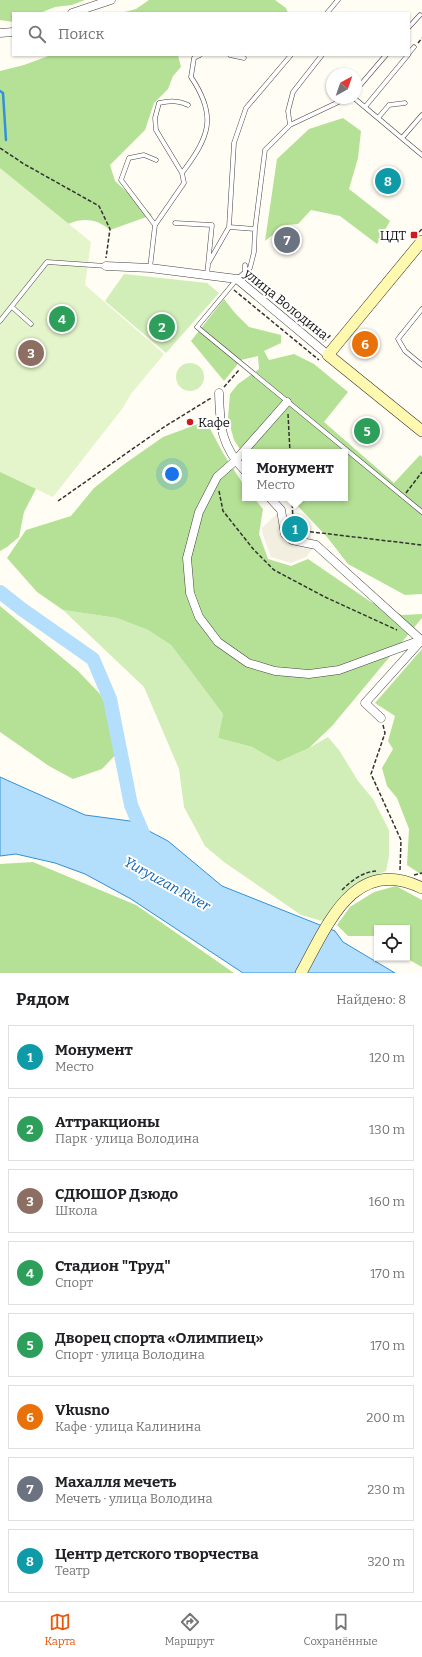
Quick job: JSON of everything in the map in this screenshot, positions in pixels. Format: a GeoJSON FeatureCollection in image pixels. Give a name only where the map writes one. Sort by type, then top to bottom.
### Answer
{"type":"FeatureCollection","features":[{"type":"Feature","properties":{"kind":"street"},"geometry":{"type":"LineString","coordinates":[[75,12],[111,0]]}},
{"type":"Feature","properties":{"kind":"street"},"geometry":{"type":"LineString","coordinates":[[0,33],[12,32]]}},
{"type":"Feature","properties":{"kind":"street"},"geometry":{"type":"LineString","coordinates":[[328,355],[421,245]]}},
{"type":"Feature","properties":{"kind":"street","name":"улица Володина"},"geometry":{"type":"LineString","coordinates":[[106,266],[150,268],[237,279],[422,431]]}},
{"type":"Feature","properties":{"kind":"street"},"geometry":{"type":"LineString","coordinates":[[219,393],[219,415],[226,445],[235,461],[242,468]]}},
{"type":"Feature","properties":{"kind":"street"},"geometry":{"type":"LineString","coordinates":[[246,449],[287,402]]}},
{"type":"Feature","properties":{"kind":"street"},"geometry":{"type":"LineString","coordinates":[[242,453],[217,477],[199,512],[187,558],[190,593],[199,618],[218,642],[248,663],[275,671],[309,674],[339,670],[422,640]]}},
{"type":"Feature","properties":{"kind":"street"},"geometry":{"type":"LineString","coordinates":[[273,501],[281,510],[285,534],[292,540],[316,545],[422,640]]}},
{"type":"Feature","properties":{"kind":"street"},"geometry":{"type":"LineString","coordinates":[[381,718],[365,703],[422,640]]}},
{"type":"Feature","properties":{"kind":"street"},"geometry":{"type":"LineString","coordinates":[[300,973],[337,909],[355,891],[365,884],[385,879],[410,882],[422,888]]}},
{"type":"Feature","properties":{"kind":"lane"},"geometry":{"type":"LineString","coordinates":[[328,12],[338,0]]}},
{"type":"Feature","properties":{"kind":"lane"},"geometry":{"type":"LineString","coordinates":[[410,27],[420,15]]}},
{"type":"Feature","properties":{"kind":"lane"},"geometry":{"type":"LineString","coordinates":[[410,52],[414,47]]}},
{"type":"Feature","properties":{"kind":"lane"},"geometry":{"type":"LineString","coordinates":[[182,173],[196,155],[208,131],[208,114],[200,90],[191,78],[194,58],[198,56]]}},
{"type":"Feature","properties":{"kind":"lane"},"geometry":{"type":"LineString","coordinates":[[235,56],[244,58]]}},
{"type":"Feature","properties":{"kind":"lane"},"geometry":{"type":"LineString","coordinates":[[209,262],[228,227],[234,143],[246,108],[290,56]]}},
{"type":"Feature","properties":{"kind":"lane"},"geometry":{"type":"LineString","coordinates":[[290,125],[288,111],[293,92],[321,56]]}},
{"type":"Feature","properties":{"kind":"lane"},"geometry":{"type":"LineString","coordinates":[[362,83],[385,56]]}},
{"type":"Feature","properties":{"kind":"lane"},"geometry":{"type":"LineString","coordinates":[[365,106],[406,56]]}},
{"type":"Feature","properties":{"kind":"lane"},"geometry":{"type":"LineString","coordinates":[[150,268],[155,225],[184,183],[182,173],[156,130],[155,118],[159,103],[167,101],[181,101],[188,105]]}},
{"type":"Feature","properties":{"kind":"lane"},"geometry":{"type":"LineString","coordinates":[[378,118],[388,105],[405,103]]}},
{"type":"Feature","properties":{"kind":"lane"},"geometry":{"type":"LineString","coordinates":[[334,104],[290,125],[266,150],[255,229],[254,252],[250,268],[237,279],[197,327],[345,449]]}},
{"type":"Feature","properties":{"kind":"lane"},"geometry":{"type":"LineString","coordinates":[[362,104],[422,155]]}},
{"type":"Feature","properties":{"kind":"lane"},"geometry":{"type":"LineString","coordinates":[[402,138],[422,115]]}},
{"type":"Feature","properties":{"kind":"lane"},"geometry":{"type":"LineString","coordinates":[[155,225],[121,180],[129,158],[144,155],[156,160]]}},
{"type":"Feature","properties":{"kind":"lane"},"geometry":{"type":"LineString","coordinates":[[175,223],[212,225],[207,275]]}},
{"type":"Feature","properties":{"kind":"lane"},"geometry":{"type":"LineString","coordinates":[[228,227],[255,229]]}},
{"type":"Feature","properties":{"kind":"lane"},"geometry":{"type":"LineString","coordinates":[[0,321],[48,262],[106,266]]}},
{"type":"Feature","properties":{"kind":"lane"},"geometry":{"type":"LineString","coordinates":[[244,273],[246,265]]}},
{"type":"Feature","properties":{"kind":"lane"},"geometry":{"type":"LineString","coordinates":[[12,307],[31,324]]}},
{"type":"Feature","properties":{"kind":"lane"},"geometry":{"type":"LineString","coordinates":[[422,309],[398,339],[405,351],[422,365]]}},
{"type":"Feature","properties":{"kind":"lane"},"geometry":{"type":"LineString","coordinates":[[348,451],[422,512]]}},
{"type":"Feature","properties":{"kind":"path"},"geometry":{"type":"LineString","coordinates":[[0,148],[24,164],[99,206],[110,229],[106,266]]}},
{"type":"Feature","properties":{"kind":"path"},"geometry":{"type":"LineString","coordinates":[[58,501],[164,427],[219,393],[242,365]]}},
{"type":"Feature","properties":{"kind":"path"},"geometry":{"type":"LineString","coordinates":[[287,402],[290,449]]}},
{"type":"Feature","properties":{"kind":"path"},"geometry":{"type":"LineString","coordinates":[[403,496],[422,472]]}},
{"type":"Feature","properties":{"kind":"path"},"geometry":{"type":"LineString","coordinates":[[217,477],[223,511],[254,550],[274,570],[325,598],[401,632]]}},
{"type":"Feature","properties":{"kind":"path"},"geometry":{"type":"LineString","coordinates":[[292,501],[293,522]]}},
{"type":"Feature","properties":{"kind":"path"},"geometry":{"type":"LineString","coordinates":[[304,531],[422,545]]}},
{"type":"Feature","properties":{"kind":"path"},"geometry":{"type":"LineString","coordinates":[[381,718],[386,733],[371,774],[401,840],[400,870],[405,872]]}},
{"type":"Feature","properties":{"kind":"path"},"geometry":{"type":"LineString","coordinates":[[410,874],[416,875],[422,873]]}},
{"type":"Feature","properties":{"kind":"green space"},"geometry":{"type":"Polygon","coordinates":[[[0,0],[85,0],[72,5],[55,7],[42,12],[12,12],[12,22],[0,20],[0,0]]]}},
{"type":"Feature","properties":{"kind":"green space"},"geometry":{"type":"Polygon","coordinates":[[[149,0],[275,0],[286,8],[288,12],[125,12],[136,9],[149,0]]]}},
{"type":"Feature","properties":{"kind":"green space"},"geometry":{"type":"Polygon","coordinates":[[[48,56],[178,56],[181,67],[173,76],[168,89],[154,103],[145,130],[110,165],[115,181],[152,215],[110,230],[97,222],[85,220],[66,225],[59,229],[0,188],[0,71],[24,65],[48,56]]]}},
{"type":"Feature","properties":{"kind":"green space"},"geometry":{"type":"Polygon","coordinates":[[[343,118],[361,131],[358,158],[349,189],[390,221],[377,244],[340,216],[311,210],[298,224],[285,225],[265,241],[277,159],[309,129],[343,118]]]}},
{"type":"Feature","properties":{"kind":"green space"},"geometry":{"type":"Polygon","coordinates":[[[0,168],[91,242],[85,285],[164,354],[131,394],[122,409],[53,497],[0,472],[0,168]]]}},
{"type":"Feature","properties":{"kind":"green space"},"geometry":{"type":"Polygon","coordinates":[[[124,274],[207,283],[219,293],[166,353],[105,301],[124,274]]]}},
{"type":"Feature","properties":{"kind":"green space"},"geometry":{"type":"Polygon","coordinates":[[[224,299],[249,327],[281,335],[281,343],[264,351],[269,360],[294,354],[314,364],[348,392],[324,422],[394,483],[420,455],[422,457],[422,594],[405,595],[348,564],[327,537],[296,504],[291,501],[348,501],[348,449],[242,449],[242,452],[234,440],[228,418],[230,394],[238,384],[259,369],[258,356],[241,360],[224,381],[191,341],[224,299]]]}},
{"type":"Feature","properties":{"kind":"green space"},"geometry":{"type":"Polygon","coordinates":[[[190,363],[200,367],[204,377],[200,387],[190,391],[180,387],[176,377],[180,367],[190,363]]]}},
{"type":"Feature","properties":{"kind":"green space"},"geometry":{"type":"Polygon","coordinates":[[[206,421],[223,453],[242,482],[242,501],[256,501],[263,509],[259,534],[268,559],[291,566],[308,559],[371,602],[402,615],[422,614],[422,618],[332,726],[309,748],[278,762],[252,747],[218,738],[223,714],[171,645],[148,630],[117,618],[63,610],[37,592],[7,558],[26,530],[71,516],[94,488],[123,465],[163,437],[206,421]]]}},
{"type":"Feature","properties":{"kind":"green space"},"geometry":{"type":"Polygon","coordinates":[[[0,466],[39,483],[24,512],[19,537],[0,551],[0,466]]]}},
{"type":"Feature","properties":{"kind":"green space"},"geometry":{"type":"Polygon","coordinates":[[[0,606],[78,671],[100,694],[116,723],[123,747],[102,769],[73,779],[49,766],[0,732],[0,606]]]}},
{"type":"Feature","properties":{"kind":"green space"},"geometry":{"type":"Polygon","coordinates":[[[63,610],[117,618],[148,630],[171,645],[223,714],[218,738],[252,747],[278,762],[309,748],[328,737],[339,750],[358,781],[373,799],[389,830],[389,856],[386,871],[372,877],[326,922],[301,915],[224,862],[205,846],[184,807],[179,769],[144,687],[63,610]]]}},
{"type":"Feature","properties":{"kind":"green space"},"geometry":{"type":"Polygon","coordinates":[[[422,649],[422,875],[407,865],[409,829],[397,798],[387,786],[382,768],[393,749],[388,741],[395,716],[375,703],[422,649]]]}},
{"type":"Feature","properties":{"kind":"green space"},"geometry":{"type":"Polygon","coordinates":[[[33,862],[136,905],[234,973],[0,973],[0,864],[33,862]]]}},
{"type":"Feature","properties":{"kind":"green space"},"geometry":{"type":"Polygon","coordinates":[[[396,886],[422,900],[422,967],[410,960],[410,925],[374,925],[374,936],[348,936],[337,925],[350,907],[374,892],[396,886]]]}},
{"type":"Feature","properties":{"kind":"shaded area"},"geometry":{"type":"Polygon","coordinates":[[[281,510],[317,543],[306,557],[291,563],[271,557],[263,535],[262,528],[281,510]]]}},
{"type":"Feature","properties":{"kind":"water","name":"Yuryuzan River"},"geometry":{"type":"Polygon","coordinates":[[[0,777],[85,815],[130,821],[168,841],[222,886],[335,931],[343,942],[395,973],[243,973],[131,899],[85,874],[55,863],[16,854],[0,856],[0,777]]]}},
{"type":"Feature","properties":{"kind":"waterway"},"geometry":{"type":"LineString","coordinates":[[0,91],[3,93],[6,140]]}},
{"type":"Feature","properties":{"kind":"waterway"},"geometry":{"type":"LineString","coordinates":[[0,592],[93,659],[110,699],[131,805],[147,843]]}},
{"type":"Feature","properties":{"kind":"place","name":"Центр детского творчества"},"geometry":{"type":"Point","coordinates":[388,181]}},
{"type":"Feature","properties":{"kind":"place","name":"ЦДТ"},"geometry":{"type":"Point","coordinates":[414,235]}},
{"type":"Feature","properties":{"kind":"place","name":"Махалля мечеть"},"geometry":{"type":"Point","coordinates":[287,240]}},
{"type":"Feature","properties":{"kind":"place","name":"Стадион \"Труд\""},"geometry":{"type":"Point","coordinates":[62,319]}},
{"type":"Feature","properties":{"kind":"place","name":"Аттракционы"},"geometry":{"type":"Point","coordinates":[162,327]}},
{"type":"Feature","properties":{"kind":"place","name":"Vkusno"},"geometry":{"type":"Point","coordinates":[365,344]}},
{"type":"Feature","properties":{"kind":"place","name":"СДЮШОР Дзюдо"},"geometry":{"type":"Point","coordinates":[31,353]}},
{"type":"Feature","properties":{"kind":"place","name":"Кафе"},"geometry":{"type":"Point","coordinates":[190,422]}},
{"type":"Feature","properties":{"kind":"place","name":"Дворец спорта «Олимпиец»"},"geometry":{"type":"Point","coordinates":[367,431]}},
{"type":"Feature","properties":{"kind":"place","name":"Монумент"},"geometry":{"type":"Point","coordinates":[295,529]}}]}
